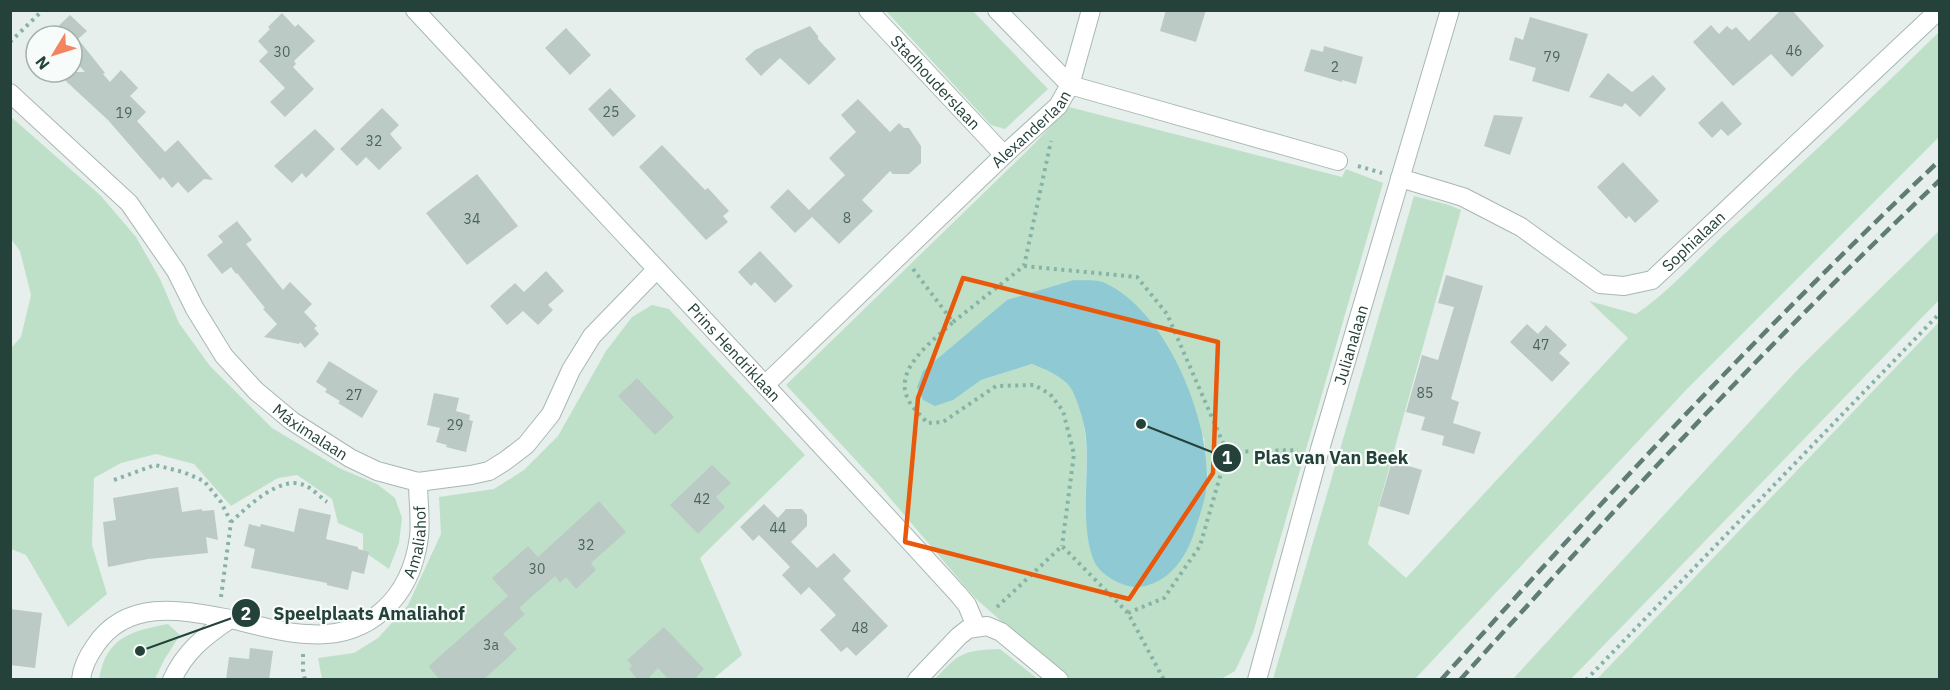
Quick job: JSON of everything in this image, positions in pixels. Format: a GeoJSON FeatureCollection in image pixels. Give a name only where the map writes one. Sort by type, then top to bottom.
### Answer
{"type":"FeatureCollection","features":[{"type":"Feature","properties":{"kind":"street","name":"Prins Hendriklaan"},"geometry":{"type":"LineString","coordinates":[[415,10],[656,270],[766,384],[958,594],[967,605],[976,626]]}},
{"type":"Feature","properties":{"kind":"street","name":"Stadhouderslaan"},"geometry":{"type":"LineString","coordinates":[[868,10],[1004,155]]}},
{"type":"Feature","properties":{"kind":"street"},"geometry":{"type":"LineString","coordinates":[[997,10],[1070,85]]}},
{"type":"Feature","properties":{"kind":"street"},"geometry":{"type":"LineString","coordinates":[[1070,85],[1091,10]]}},
{"type":"Feature","properties":{"kind":"street","name":"Julianalaan"},"geometry":{"type":"LineString","coordinates":[[1257,680],[1320,449],[1450,10]]}},
{"type":"Feature","properties":{"kind":"street","name":"Sophialaan"},"geometry":{"type":"LineString","coordinates":[[1400,178],[1463,197],[1521,227],[1600,284],[1624,286],[1652,280],[1939,10]]}},
{"type":"Feature","properties":{"kind":"street","name":"Alexanderlaan"},"geometry":{"type":"LineString","coordinates":[[766,384],[1058,106],[1070,85],[1338,161]]}},
{"type":"Feature","properties":{"kind":"street","name":"Máximalaan"},"geometry":{"type":"LineString","coordinates":[[10,93],[129,203],[176,271],[195,309],[224,356],[256,392],[292,421],[350,458],[377,471],[418,482],[471,475],[489,471],[526,445],[551,414],[571,370],[592,336],[656,270]]}},
{"type":"Feature","properties":{"kind":"street","name":"Amaliahof"},"geometry":{"type":"LineString","coordinates":[[81,680],[90,653],[100,637],[116,623],[135,614],[173,609],[306,634],[337,633],[371,621],[390,605],[402,590],[413,565],[419,536],[418,482]]}},
{"type":"Feature","properties":{"kind":"street"},"geometry":{"type":"LineString","coordinates":[[172,680],[198,642],[224,618]]}},
{"type":"Feature","properties":{"kind":"street"},"geometry":{"type":"LineString","coordinates":[[917,680],[952,641],[976,626],[987,626],[1001,632],[1059,680]]}},
{"type":"Feature","properties":{"kind":"path"},"geometry":{"type":"LineString","coordinates":[[10,42],[43,10]]}},
{"type":"Feature","properties":{"kind":"path"},"geometry":{"type":"LineString","coordinates":[[976,626],[1062,546],[1074,454],[1063,411],[1050,394],[1034,385],[996,386],[943,422],[927,423],[908,401],[904,383],[912,362],[953,322],[1024,266],[1051,140]]}},
{"type":"Feature","properties":{"kind":"path"},"geometry":{"type":"LineString","coordinates":[[1338,161],[1400,178]]}},
{"type":"Feature","properties":{"kind":"path"},"geometry":{"type":"LineString","coordinates":[[902,254],[953,322]]}},
{"type":"Feature","properties":{"kind":"path"},"geometry":{"type":"LineString","coordinates":[[1024,266],[1137,277],[1167,314],[1227,452],[1200,546],[1164,598],[1128,613]]}},
{"type":"Feature","properties":{"kind":"path"},"geometry":{"type":"LineString","coordinates":[[1586,680],[1940,313]]}},
{"type":"Feature","properties":{"kind":"path"},"geometry":{"type":"LineString","coordinates":[[1227,452],[1320,449]]}},
{"type":"Feature","properties":{"kind":"path"},"geometry":{"type":"LineString","coordinates":[[114,480],[155,465],[183,472],[204,481],[220,502],[231,522],[224,618]]}},
{"type":"Feature","properties":{"kind":"path"},"geometry":{"type":"LineString","coordinates":[[231,522],[259,498],[289,483],[303,485],[327,502]]}},
{"type":"Feature","properties":{"kind":"path"},"geometry":{"type":"LineString","coordinates":[[1062,546],[1128,613],[1164,680]]}},
{"type":"Feature","properties":{"kind":"highlighted area"},"geometry":{"type":"Polygon","coordinates":[[[963,278],[1218,342],[1213,473],[1129,599],[905,542],[918,398],[963,278]]]}},
{"type":"Feature","properties":{"kind":"green space"},"geometry":{"type":"Polygon","coordinates":[[[886,11],[973,11],[1048,89],[1005,129],[991,125],[886,11]]]}},
{"type":"Feature","properties":{"kind":"green space"},"geometry":{"type":"Polygon","coordinates":[[[1939,32],[1939,137],[1687,389],[1415,679],[1273,679],[1414,196],[1461,210],[1368,544],[1406,578],[1628,338],[1589,301],[1636,314],[1648,305],[1671,286],[1939,32]]]}},
{"type":"Feature","properties":{"kind":"green space"},"geometry":{"type":"Polygon","coordinates":[[[1069,107],[1342,177],[1346,169],[1383,183],[1253,633],[1235,671],[1221,679],[1067,679],[975,598],[878,484],[786,385],[1029,149],[1069,107]],[[1007,300],[969,334],[981,380],[1032,364],[1058,376],[1071,388],[1078,401],[1085,429],[1086,510],[1095,562],[1200,514],[1208,482],[1204,438],[1007,300]]]}},
{"type":"Feature","properties":{"kind":"green space"},"geometry":{"type":"Polygon","coordinates":[[[10,116],[101,196],[136,237],[160,279],[179,323],[210,366],[272,428],[339,468],[377,484],[395,498],[402,518],[399,543],[389,569],[363,551],[363,534],[338,523],[332,499],[297,475],[278,478],[231,506],[194,464],[156,454],[121,463],[94,478],[92,545],[107,594],[68,627],[26,555],[11,549],[11,348],[21,337],[31,295],[20,251],[11,239],[10,116]]]}},
{"type":"Feature","properties":{"kind":"green space"},"geometry":{"type":"Polygon","coordinates":[[[1939,231],[1939,300],[1571,679],[1513,679],[1801,366],[1939,231]]]}},
{"type":"Feature","properties":{"kind":"green space"},"geometry":{"type":"Polygon","coordinates":[[[652,305],[669,309],[805,455],[700,558],[742,655],[713,679],[322,679],[318,658],[354,653],[378,638],[408,605],[441,534],[439,497],[494,489],[524,470],[558,436],[606,351],[632,317],[652,305]]]}},
{"type":"Feature","properties":{"kind":"green space"},"geometry":{"type":"Polygon","coordinates":[[[1939,322],[1939,679],[1597,679],[1625,650],[1939,322]]]}},
{"type":"Feature","properties":{"kind":"green space"},"geometry":{"type":"Polygon","coordinates":[[[168,624],[180,635],[155,679],[99,679],[102,665],[114,645],[131,634],[168,624]]]}},
{"type":"Feature","properties":{"kind":"green space"},"geometry":{"type":"Polygon","coordinates":[[[1000,649],[1038,679],[935,679],[950,663],[963,655],[978,650],[1000,649]]]}},
{"type":"Feature","properties":{"kind":"water"},"geometry":{"type":"Polygon","coordinates":[[[1074,280],[1105,283],[1127,297],[1147,317],[1165,341],[1180,368],[1192,397],[1200,427],[1206,455],[1206,493],[1191,542],[1174,568],[1159,581],[1149,585],[1133,587],[1120,583],[1102,572],[1094,561],[1087,533],[1086,434],[1073,392],[1062,379],[1032,364],[981,380],[953,400],[935,406],[923,400],[917,387],[923,371],[1007,300],[1074,280]]]}},
{"type":"Feature","properties":{"kind":"building"},"geometry":{"type":"Polygon","coordinates":[[[1166,10],[1206,10],[1196,42],[1160,31],[1166,10]]]}},
{"type":"Feature","properties":{"kind":"building"},"geometry":{"type":"Polygon","coordinates":[[[1781,10],[1792,10],[1824,46],[1792,77],[1771,54],[1733,86],[1693,42],[1711,25],[1719,34],[1727,26],[1732,30],[1736,27],[1749,41],[1781,10]]]}},
{"type":"Feature","properties":{"kind":"building"},"geometry":{"type":"Polygon","coordinates":[[[282,13],[295,27],[298,24],[315,41],[294,61],[296,64],[293,67],[314,89],[285,117],[270,102],[285,88],[259,61],[268,52],[258,41],[282,13]]]}},
{"type":"Feature","properties":{"kind":"building"},"geometry":{"type":"Polygon","coordinates":[[[70,15],[80,24],[61,24],[70,15]]]}},
{"type":"Feature","properties":{"kind":"building"},"geometry":{"type":"Polygon","coordinates":[[[1530,17],[1588,34],[1569,92],[1532,81],[1536,68],[1509,60],[1515,37],[1523,40],[1530,17]]]}},
{"type":"Feature","properties":{"kind":"building"},"geometry":{"type":"Polygon","coordinates":[[[810,26],[836,59],[809,85],[780,58],[761,76],[745,59],[755,50],[810,26]]]}},
{"type":"Feature","properties":{"kind":"building"},"geometry":{"type":"Polygon","coordinates":[[[566,28],[591,55],[570,75],[545,48],[566,28]]]}},
{"type":"Feature","properties":{"kind":"building"},"geometry":{"type":"Polygon","coordinates":[[[1324,46],[1363,57],[1356,84],[1304,71],[1311,49],[1323,52],[1324,46]]]}},
{"type":"Feature","properties":{"kind":"building"},"geometry":{"type":"Polygon","coordinates":[[[84,47],[110,82],[121,70],[138,88],[130,96],[146,112],[137,121],[165,152],[178,140],[213,180],[204,179],[188,193],[178,182],[172,188],[163,177],[160,180],[108,120],[69,84],[84,84],[84,47]]]}},
{"type":"Feature","properties":{"kind":"building"},"geometry":{"type":"Polygon","coordinates":[[[1608,73],[1632,92],[1653,75],[1666,89],[1640,117],[1625,103],[1622,107],[1589,97],[1608,73]]]}},
{"type":"Feature","properties":{"kind":"building"},"geometry":{"type":"Polygon","coordinates":[[[610,88],[636,116],[613,137],[588,109],[610,88]]]}},
{"type":"Feature","properties":{"kind":"building"},"geometry":{"type":"Polygon","coordinates":[[[858,99],[890,132],[899,123],[904,128],[909,128],[921,146],[921,163],[909,174],[893,174],[890,171],[862,200],[873,211],[839,244],[812,217],[795,233],[770,207],[788,189],[809,210],[845,175],[829,158],[856,132],[841,115],[858,99]]]}},
{"type":"Feature","properties":{"kind":"building"},"geometry":{"type":"Polygon","coordinates":[[[1722,101],[1742,124],[1728,136],[1721,129],[1712,138],[1698,123],[1722,101]]]}},
{"type":"Feature","properties":{"kind":"building"},"geometry":{"type":"Polygon","coordinates":[[[382,108],[399,125],[390,134],[402,148],[379,170],[366,157],[357,166],[340,149],[382,108]]]}},
{"type":"Feature","properties":{"kind":"building"},"geometry":{"type":"Polygon","coordinates":[[[1494,115],[1523,117],[1510,155],[1484,146],[1494,115]]]}},
{"type":"Feature","properties":{"kind":"building"},"geometry":{"type":"Polygon","coordinates":[[[315,129],[335,149],[306,178],[302,173],[292,183],[274,166],[315,129]]]}},
{"type":"Feature","properties":{"kind":"building"},"geometry":{"type":"Polygon","coordinates":[[[662,145],[705,190],[708,188],[729,211],[723,216],[728,222],[706,240],[639,167],[662,145]]]}},
{"type":"Feature","properties":{"kind":"building"},"geometry":{"type":"Polygon","coordinates":[[[1623,162],[1659,201],[1635,223],[1629,216],[1626,219],[1597,187],[1623,162]]]}},
{"type":"Feature","properties":{"kind":"building"},"geometry":{"type":"Polygon","coordinates":[[[477,174],[518,226],[467,265],[426,213],[477,174]]]}},
{"type":"Feature","properties":{"kind":"building"},"geometry":{"type":"Polygon","coordinates":[[[237,221],[252,240],[246,244],[283,290],[290,282],[312,304],[304,312],[317,326],[314,328],[319,334],[305,348],[300,342],[299,344],[264,337],[277,324],[231,267],[222,274],[207,255],[223,242],[218,236],[237,221]]]}},
{"type":"Feature","properties":{"kind":"building"},"geometry":{"type":"Polygon","coordinates":[[[760,251],[793,286],[775,303],[755,282],[751,286],[738,272],[760,251]]]}},
{"type":"Feature","properties":{"kind":"building"},"geometry":{"type":"Polygon","coordinates":[[[546,271],[564,291],[548,305],[553,310],[538,325],[523,311],[507,325],[490,306],[515,283],[524,292],[546,271]]]}},
{"type":"Feature","properties":{"kind":"building"},"geometry":{"type":"Polygon","coordinates":[[[1446,275],[1483,286],[1451,399],[1459,402],[1453,423],[1481,432],[1474,454],[1442,445],[1444,436],[1421,430],[1425,417],[1406,412],[1422,355],[1438,360],[1454,307],[1438,303],[1446,275]]]}},
{"type":"Feature","properties":{"kind":"building"},"geometry":{"type":"Polygon","coordinates":[[[1527,324],[1538,334],[1546,325],[1567,345],[1559,353],[1570,363],[1552,382],[1510,342],[1527,324]]]}},
{"type":"Feature","properties":{"kind":"building"},"geometry":{"type":"Polygon","coordinates":[[[329,361],[378,391],[362,418],[338,403],[340,401],[325,392],[327,389],[316,382],[329,361]]]}},
{"type":"Feature","properties":{"kind":"building"},"geometry":{"type":"Polygon","coordinates":[[[637,378],[674,417],[655,435],[618,396],[637,378]]]}},
{"type":"Feature","properties":{"kind":"building"},"geometry":{"type":"Polygon","coordinates":[[[434,393],[459,398],[456,411],[470,415],[469,420],[473,421],[466,452],[436,442],[440,428],[427,425],[434,393]]]}},
{"type":"Feature","properties":{"kind":"building"},"geometry":{"type":"Polygon","coordinates":[[[1392,461],[1422,470],[1409,515],[1379,506],[1392,461]]]}},
{"type":"Feature","properties":{"kind":"building"},"geometry":{"type":"Polygon","coordinates":[[[712,465],[731,483],[716,497],[725,507],[698,534],[670,505],[712,465]]]}},
{"type":"Feature","properties":{"kind":"building"},"geometry":{"type":"Polygon","coordinates":[[[178,487],[182,512],[214,510],[218,540],[206,537],[208,553],[148,559],[108,567],[103,522],[116,520],[113,498],[178,487]]]}},
{"type":"Feature","properties":{"kind":"building"},"geometry":{"type":"Polygon","coordinates":[[[599,501],[626,532],[591,563],[596,570],[576,589],[566,577],[560,583],[555,576],[519,608],[525,614],[503,634],[517,649],[483,680],[440,680],[429,667],[431,664],[508,596],[492,578],[528,546],[538,557],[599,501]]]}},
{"type":"Feature","properties":{"kind":"building"},"geometry":{"type":"Polygon","coordinates":[[[764,504],[778,518],[786,509],[802,509],[807,515],[807,526],[791,542],[817,568],[834,553],[851,571],[843,579],[888,626],[856,656],[847,647],[841,652],[820,630],[836,615],[809,587],[801,595],[782,575],[790,567],[759,535],[753,541],[740,527],[764,504]]]}},
{"type":"Feature","properties":{"kind":"building"},"geometry":{"type":"Polygon","coordinates":[[[299,508],[331,515],[326,539],[369,552],[364,574],[352,571],[348,590],[327,585],[327,583],[251,568],[255,549],[244,546],[249,524],[260,527],[261,524],[294,532],[299,508]]]}},
{"type":"Feature","properties":{"kind":"building"},"geometry":{"type":"Polygon","coordinates":[[[10,609],[42,613],[35,668],[10,665],[10,609]]]}},
{"type":"Feature","properties":{"kind":"building"},"geometry":{"type":"Polygon","coordinates":[[[664,627],[704,669],[694,680],[669,680],[658,668],[647,680],[638,680],[629,669],[632,666],[627,660],[664,627]]]}},
{"type":"Feature","properties":{"kind":"building"},"geometry":{"type":"Polygon","coordinates":[[[250,648],[273,651],[269,680],[226,680],[229,657],[249,659],[250,648]]]}},
{"type":"Feature","properties":{"kind":"railway"},"geometry":{"type":"LineString","coordinates":[[1441,680],[1747,350],[1940,160]]}},
{"type":"Feature","properties":{"kind":"railway"},"geometry":{"type":"LineString","coordinates":[[1460,680],[1695,425],[1816,301],[1940,180]]}},
{"type":"Feature","properties":{"kind":"place","name":"Plas van Van Beek"},"geometry":{"type":"Point","coordinates":[1141,424]}},
{"type":"Feature","properties":{"kind":"place","name":"Speelplaats Amaliahof"},"geometry":{"type":"Point","coordinates":[140,651]}}]}
